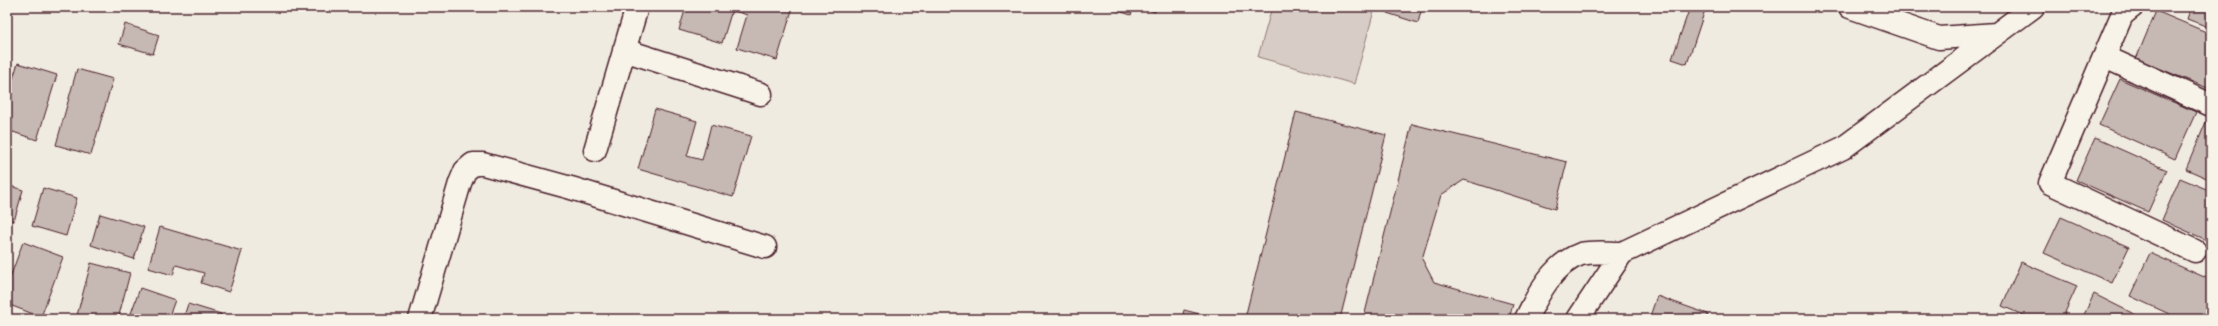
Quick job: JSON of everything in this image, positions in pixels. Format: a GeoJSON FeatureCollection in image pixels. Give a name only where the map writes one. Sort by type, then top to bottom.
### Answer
{"type":"FeatureCollection","features":[{"type":"Feature","properties":{"kind":"street"},"geometry":{"type":"LineString","coordinates":[[595,150],[637,7]]}},
{"type":"Feature","properties":{"kind":"street"},"geometry":{"type":"LineString","coordinates":[[1850,7],[1939,38],[1996,34]]}},
{"type":"Feature","properties":{"kind":"street"},"geometry":{"type":"LineString","coordinates":[[1526,319],[1534,302],[1556,269],[1582,254],[1622,252],[1842,148],[2033,7]]}},
{"type":"Feature","properties":{"kind":"street"},"geometry":{"type":"LineString","coordinates":[[2132,7],[2122,15],[2050,183],[2195,251]]}},
{"type":"Feature","properties":{"kind":"street"},"geometry":{"type":"LineString","coordinates":[[624,50],[761,94]]}},
{"type":"Feature","properties":{"kind":"street"},"geometry":{"type":"LineString","coordinates":[[2105,57],[2211,105]]}},
{"type":"Feature","properties":{"kind":"street"},"geometry":{"type":"LineString","coordinates":[[420,319],[460,184],[466,171],[473,164],[483,164],[571,188],[765,247]]}},
{"type":"Feature","properties":{"kind":"street"},"geometry":{"type":"LineString","coordinates":[[1578,319],[1622,252]]}},
{"type":"Feature","properties":{"kind":"shaded area"},"geometry":{"type":"Polygon","coordinates":[[[1272,7],[1375,7],[1354,84],[1258,57],[1272,7]]]}},
{"type":"Feature","properties":{"kind":"building"},"geometry":{"type":"Polygon","coordinates":[[[686,7],[783,7],[792,10],[777,60],[737,48],[747,15],[732,10],[722,43],[679,30],[686,7]]]}},
{"type":"Feature","properties":{"kind":"building"},"geometry":{"type":"Polygon","coordinates":[[[1106,7],[1134,7],[1131,15],[1106,7]]]}},
{"type":"Feature","properties":{"kind":"building"},"geometry":{"type":"Polygon","coordinates":[[[1139,7],[1156,7],[1155,12],[1139,7]]]}},
{"type":"Feature","properties":{"kind":"building"},"geometry":{"type":"Polygon","coordinates":[[[1389,7],[1422,7],[1418,23],[1387,13],[1389,7]]]}},
{"type":"Feature","properties":{"kind":"building"},"geometry":{"type":"Polygon","coordinates":[[[1690,7],[1706,7],[1687,64],[1672,59],[1690,7]]]}},
{"type":"Feature","properties":{"kind":"building"},"geometry":{"type":"Polygon","coordinates":[[[2191,7],[2211,7],[2211,28],[2187,19],[2191,7]]]}},
{"type":"Feature","properties":{"kind":"building"},"geometry":{"type":"Polygon","coordinates":[[[2156,11],[2211,34],[2210,89],[2136,59],[2156,11]]]}},
{"type":"Feature","properties":{"kind":"building"},"geometry":{"type":"Polygon","coordinates":[[[125,24],[159,35],[153,54],[119,44],[125,24]]]}},
{"type":"Feature","properties":{"kind":"building"},"geometry":{"type":"Polygon","coordinates":[[[18,63],[57,75],[37,140],[7,130],[7,97],[18,63]]]}},
{"type":"Feature","properties":{"kind":"building"},"geometry":{"type":"Polygon","coordinates":[[[77,69],[113,79],[91,155],[56,145],[77,69]]]}},
{"type":"Feature","properties":{"kind":"building"},"geometry":{"type":"Polygon","coordinates":[[[2120,79],[2196,112],[2175,159],[2099,125],[2120,79]]]}},
{"type":"Feature","properties":{"kind":"building"},"geometry":{"type":"Polygon","coordinates":[[[655,109],[697,121],[687,156],[702,160],[711,125],[751,136],[733,197],[638,169],[655,109]]]}},
{"type":"Feature","properties":{"kind":"building"},"geometry":{"type":"Polygon","coordinates":[[[1296,112],[1386,135],[1340,319],[1248,319],[1245,318],[1296,112]]]}},
{"type":"Feature","properties":{"kind":"building"},"geometry":{"type":"Polygon","coordinates":[[[2206,122],[2211,124],[2211,180],[2186,169],[2206,122]]]}},
{"type":"Feature","properties":{"kind":"building"},"geometry":{"type":"Polygon","coordinates":[[[1412,124],[1567,162],[1555,209],[1464,180],[1441,195],[1422,259],[1434,282],[1513,304],[1509,319],[1372,319],[1364,317],[1412,124]]]}},
{"type":"Feature","properties":{"kind":"building"},"geometry":{"type":"Polygon","coordinates":[[[2095,138],[2167,170],[2148,212],[2076,180],[2095,138]]]}},
{"type":"Feature","properties":{"kind":"building"},"geometry":{"type":"Polygon","coordinates":[[[2180,178],[2211,191],[2211,242],[2162,220],[2180,178]]]}},
{"type":"Feature","properties":{"kind":"building"},"geometry":{"type":"Polygon","coordinates":[[[7,185],[23,190],[14,221],[7,219],[7,185]]]}},
{"type":"Feature","properties":{"kind":"building"},"geometry":{"type":"Polygon","coordinates":[[[43,188],[77,198],[66,236],[32,226],[43,188]]]}},
{"type":"Feature","properties":{"kind":"building"},"geometry":{"type":"Polygon","coordinates":[[[100,214],[144,227],[134,259],[91,245],[100,214]]]}},
{"type":"Feature","properties":{"kind":"building"},"geometry":{"type":"Polygon","coordinates":[[[2061,217],[2129,247],[2112,283],[2044,253],[2061,217]]]}},
{"type":"Feature","properties":{"kind":"building"},"geometry":{"type":"Polygon","coordinates":[[[160,227],[242,251],[229,292],[201,283],[204,273],[176,265],[173,275],[148,268],[160,227]]]}},
{"type":"Feature","properties":{"kind":"building"},"geometry":{"type":"Polygon","coordinates":[[[23,242],[63,257],[41,317],[7,304],[7,286],[23,242]]]}},
{"type":"Feature","properties":{"kind":"building"},"geometry":{"type":"Polygon","coordinates":[[[2150,253],[2211,280],[2211,305],[2205,319],[2180,319],[2130,296],[2150,253]]]}},
{"type":"Feature","properties":{"kind":"building"},"geometry":{"type":"Polygon","coordinates":[[[2021,262],[2077,286],[2062,319],[2032,319],[2002,306],[2021,262]]]}},
{"type":"Feature","properties":{"kind":"building"},"geometry":{"type":"Polygon","coordinates":[[[91,263],[130,273],[118,319],[76,319],[91,263]]]}},
{"type":"Feature","properties":{"kind":"building"},"geometry":{"type":"Polygon","coordinates":[[[140,288],[175,300],[168,319],[129,319],[140,288]]]}},
{"type":"Feature","properties":{"kind":"building"},"geometry":{"type":"Polygon","coordinates":[[[2094,294],[2144,319],[2082,319],[2094,294]]]}},
{"type":"Feature","properties":{"kind":"building"},"geometry":{"type":"Polygon","coordinates":[[[1657,296],[1708,314],[1707,319],[1649,319],[1657,296]]]}},
{"type":"Feature","properties":{"kind":"building"},"geometry":{"type":"Polygon","coordinates":[[[188,304],[221,314],[220,319],[183,319],[188,304]]]}},
{"type":"Feature","properties":{"kind":"building"},"geometry":{"type":"Polygon","coordinates":[[[1184,310],[1219,319],[1182,319],[1184,310]]]}}]}
